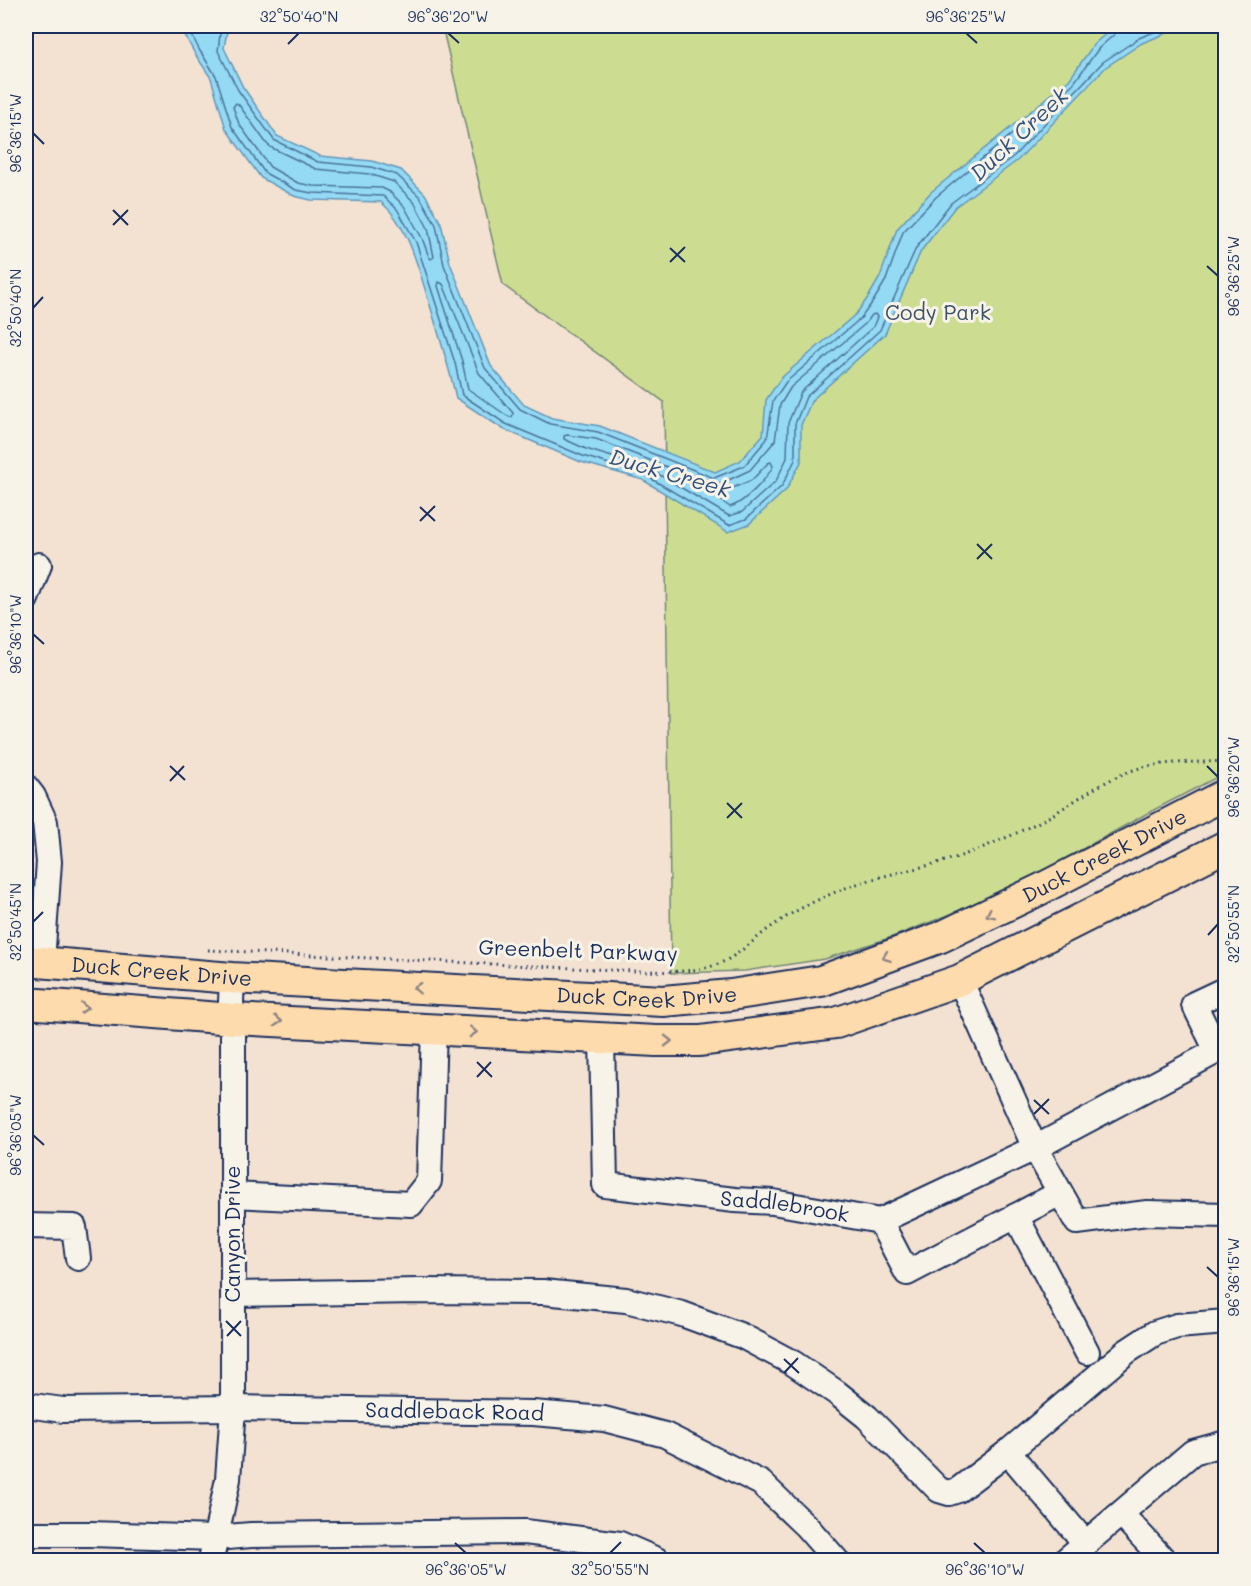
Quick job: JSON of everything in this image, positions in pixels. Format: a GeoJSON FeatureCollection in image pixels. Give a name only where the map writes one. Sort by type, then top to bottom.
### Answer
{"type":"FeatureCollection","features":[{"type":"Feature","properties":{"kind":"main road","name":"Duck Creek Drive"},"geometry":{"type":"LineString","coordinates":[[34,961],[232,978],[663,1001],[731,994],[821,981],[941,937],[1039,890],[1226,794]]}},
{"type":"Feature","properties":{"kind":"main road","name":"Duck Creek Drive"},"geometry":{"type":"LineString","coordinates":[[26,1003],[233,1019],[656,1041],[700,1041],[836,1023],[960,980],[1226,846]]}},
{"type":"Feature","properties":{"kind":"main road"},"geometry":{"type":"LineString","coordinates":[[941,937],[960,980]]}},
{"type":"Feature","properties":{"kind":"main road"},"geometry":{"type":"LineString","coordinates":[[601,998],[602,1038]]}},
{"type":"Feature","properties":{"kind":"street"},"geometry":{"type":"LineString","coordinates":[[26,599],[39,565]]}},
{"type":"Feature","properties":{"kind":"street"},"geometry":{"type":"LineString","coordinates":[[26,787],[33,796],[45,822],[49,862],[34,961]]}},
{"type":"Feature","properties":{"kind":"street","name":"Canyon Drive"},"geometry":{"type":"LineString","coordinates":[[213,1549],[228,1479],[233,1408],[232,978]]}},
{"type":"Feature","properties":{"kind":"street"},"geometry":{"type":"LineString","coordinates":[[960,980],[1035,1148],[1077,1221],[1147,1213],[1226,1215]]}},
{"type":"Feature","properties":{"kind":"street"},"geometry":{"type":"LineString","coordinates":[[1060,1193],[907,1273],[880,1221],[1035,1148],[1221,1049],[1194,1004],[1226,988]]}},
{"type":"Feature","properties":{"kind":"street"},"geometry":{"type":"LineString","coordinates":[[233,1195],[411,1204],[429,1181],[434,1029]]}},
{"type":"Feature","properties":{"kind":"street","name":"Saddlebrook"},"geometry":{"type":"LineString","coordinates":[[602,1038],[605,1185],[735,1200],[773,1202],[880,1221]]}},
{"type":"Feature","properties":{"kind":"street"},"geometry":{"type":"LineString","coordinates":[[1016,1216],[1087,1352]]}},
{"type":"Feature","properties":{"kind":"street"},"geometry":{"type":"LineString","coordinates":[[26,1226],[74,1227],[78,1258]]}},
{"type":"Feature","properties":{"kind":"street"},"geometry":{"type":"LineString","coordinates":[[233,1294],[543,1292],[626,1300],[682,1314],[742,1336],[793,1363],[867,1417],[939,1490],[949,1493],[958,1490],[1008,1452],[1126,1352],[1155,1333],[1177,1326],[1226,1322]]}},
{"type":"Feature","properties":{"kind":"street","name":"Saddleback Road"},"geometry":{"type":"LineString","coordinates":[[26,1405],[63,1410],[233,1408],[533,1413],[604,1419],[665,1435],[761,1483],[806,1526],[836,1560]]}},
{"type":"Feature","properties":{"kind":"street"},"geometry":{"type":"LineString","coordinates":[[1066,1560],[1193,1452],[1226,1443]]}},
{"type":"Feature","properties":{"kind":"street"},"geometry":{"type":"LineString","coordinates":[[1008,1452],[1086,1544]]}},
{"type":"Feature","properties":{"kind":"street"},"geometry":{"type":"LineString","coordinates":[[1121,1514],[1164,1560]]}},
{"type":"Feature","properties":{"kind":"street"},"geometry":{"type":"LineString","coordinates":[[26,1534],[90,1534],[213,1549],[250,1535],[525,1532],[620,1545],[657,1560]]}},
{"type":"Feature","properties":{"kind":"path","name":"Greenbelt Parkway"},"geometry":{"type":"LineString","coordinates":[[209,950],[633,971],[670,972],[705,968],[720,964],[775,924],[800,909],[870,880],[962,856],[1005,839],[1115,777],[1139,768],[1163,764],[1226,761]]}},
{"type":"Feature","properties":{"kind":"green space","name":"Cody Park"},"geometry":{"type":"Polygon","coordinates":[[[442,26],[1225,26],[1225,773],[1030,878],[951,914],[892,937],[825,959],[745,971],[671,973],[664,402],[503,285],[442,26]]]}},
{"type":"Feature","properties":{"kind":"water","name":"Duck Creek"},"geometry":{"type":"Polygon","coordinates":[[[180,26],[228,26],[224,48],[243,87],[277,136],[320,156],[372,161],[401,170],[425,194],[441,223],[450,263],[491,366],[524,405],[552,418],[600,426],[715,472],[740,461],[763,435],[766,400],[781,378],[856,314],[880,277],[897,229],[931,192],[1069,80],[1094,44],[1115,26],[1185,26],[1142,43],[1106,67],[1018,160],[955,207],[921,251],[885,334],[812,400],[801,425],[801,462],[786,490],[749,524],[728,532],[643,480],[581,462],[503,429],[456,398],[417,263],[406,236],[391,212],[381,202],[311,200],[294,196],[261,178],[226,129],[211,78],[180,26]]]}}]}
